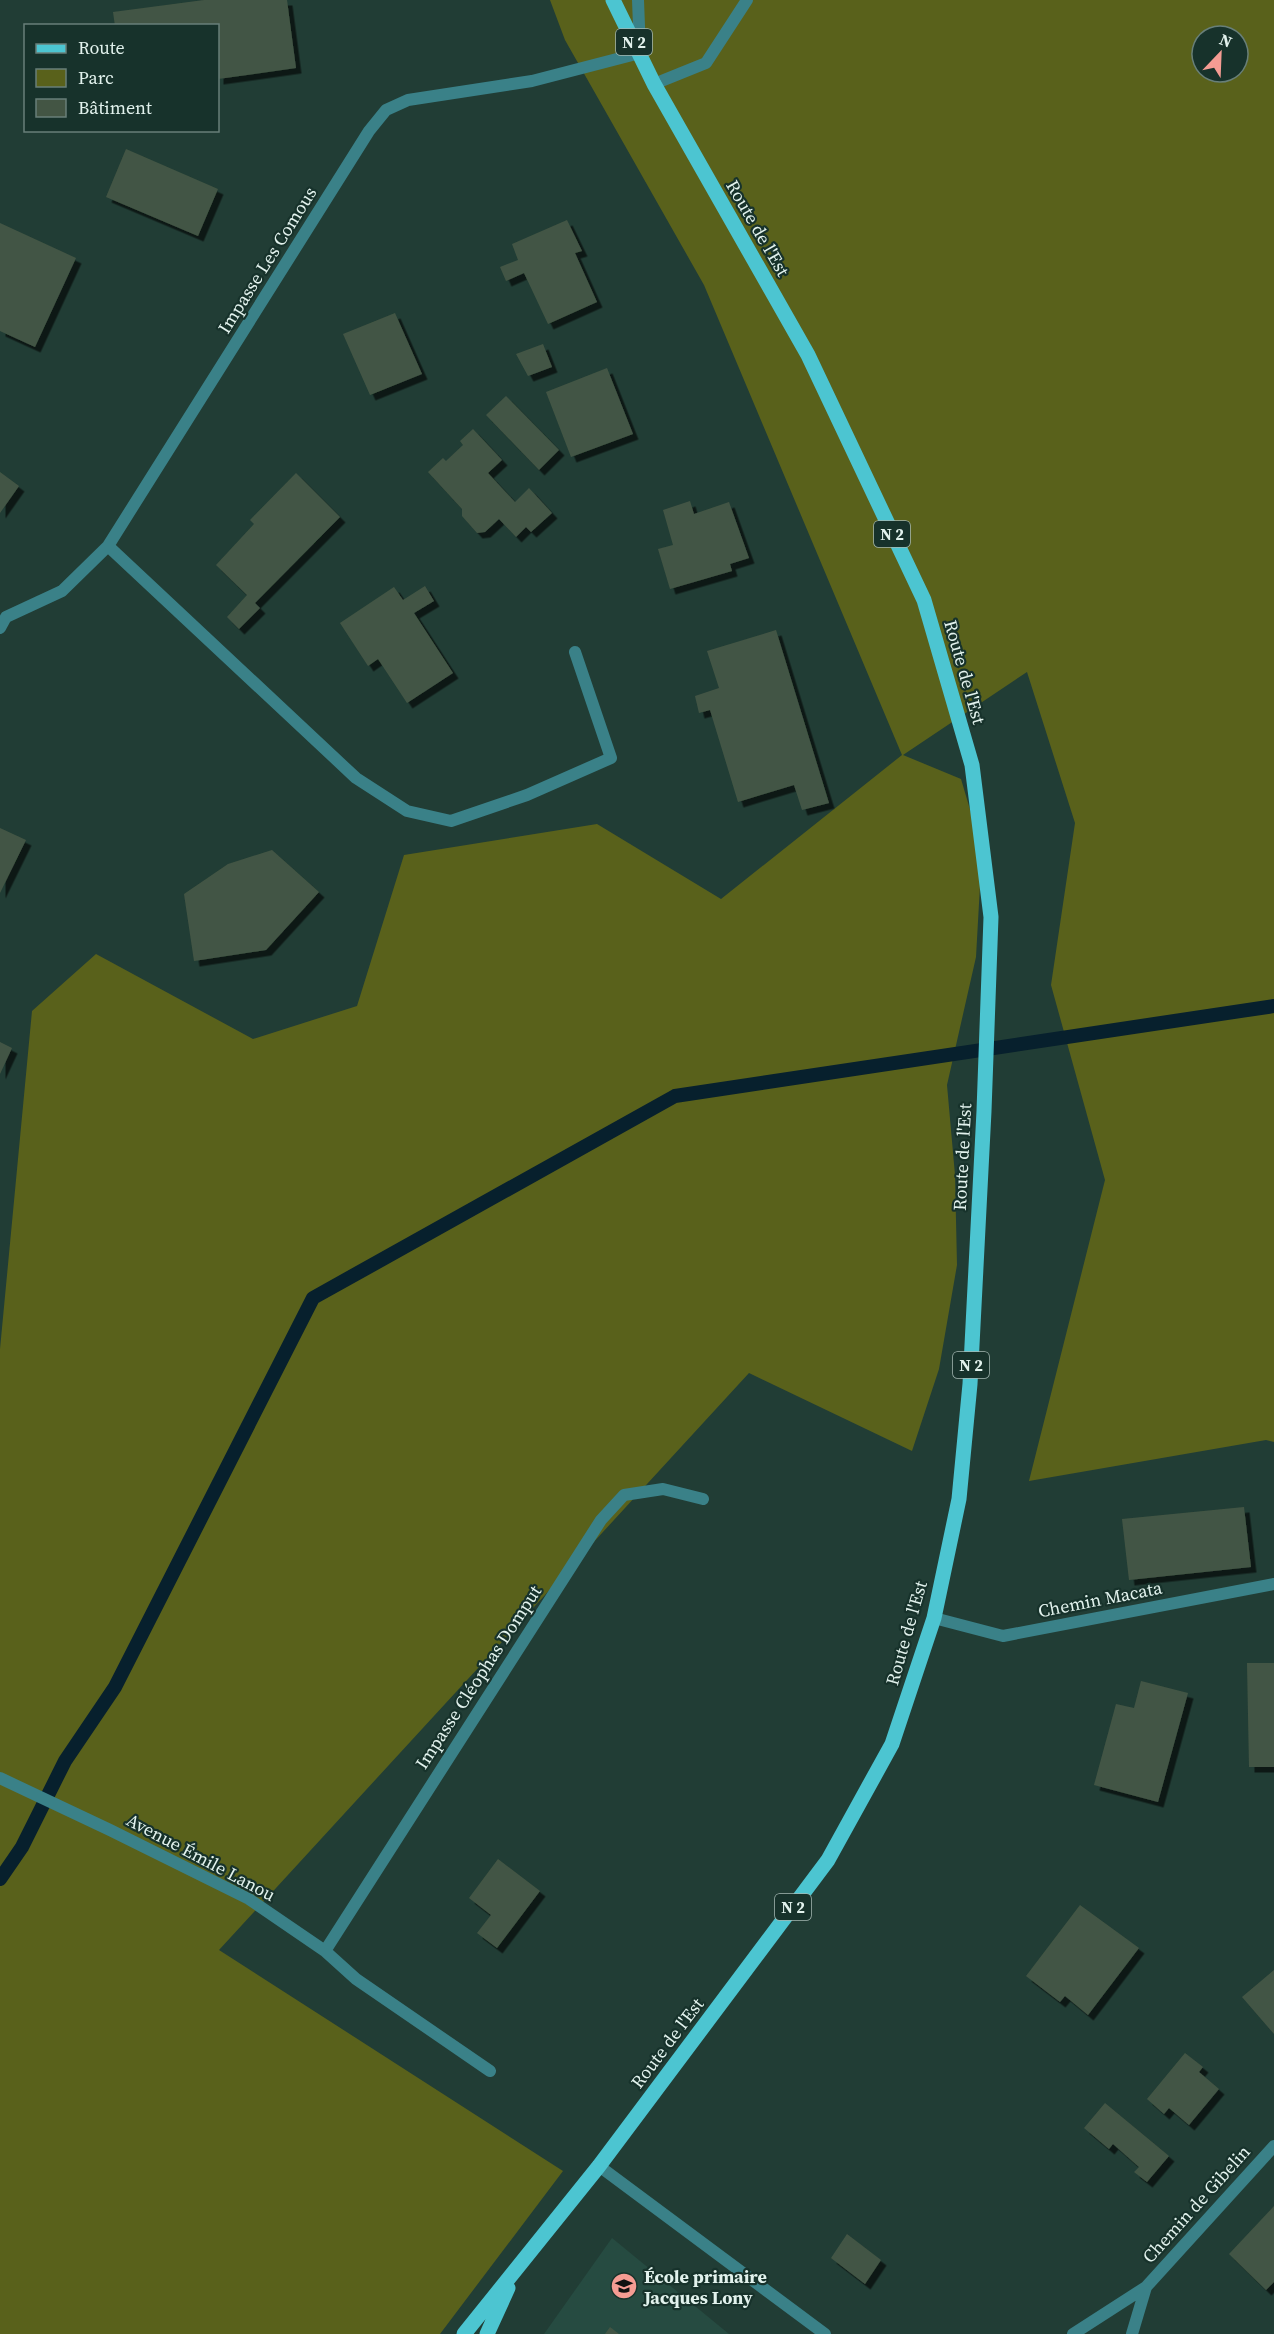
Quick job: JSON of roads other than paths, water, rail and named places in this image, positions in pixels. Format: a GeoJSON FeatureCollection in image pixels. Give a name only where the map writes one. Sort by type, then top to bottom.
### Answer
{"type":"FeatureCollection","features":[{"type":"Feature","properties":{"kind":"main road","name":"Route de l'Est"},"geometry":{"type":"LineString","coordinates":[[464,2334],[599,2166],[828,1860],[892,1744],[934,1618],[959,1499],[970,1383],[991,917],[972,765],[924,600],[808,355],[654,84],[613,0]]}},
{"type":"Feature","properties":{"kind":"main road","name":"Route de l'Est"},"geometry":{"type":"LineString","coordinates":[[487,2334],[517,2269]]}},
{"type":"Feature","properties":{"kind":"street"},"geometry":{"type":"LineString","coordinates":[[638,0],[640,53]]}},
{"type":"Feature","properties":{"kind":"street"},"geometry":{"type":"LineString","coordinates":[[654,84],[706,63],[747,0]]}},
{"type":"Feature","properties":{"kind":"street","name":"Impasse Les Comous"},"geometry":{"type":"LineString","coordinates":[[2,620],[62,591],[108,546],[363,141],[386,110],[408,100],[532,81],[640,53]]}},
{"type":"Feature","properties":{"kind":"street"},"geometry":{"type":"LineString","coordinates":[[108,546],[356,778],[407,811],[451,821],[527,795],[611,758],[575,652]]}},
{"type":"Feature","properties":{"kind":"street","name":"Impasse Cléophas Domput"},"geometry":{"type":"LineString","coordinates":[[324,1951],[601,1520],[624,1495],[663,1489],[703,1499]]}},
{"type":"Feature","properties":{"kind":"street","name":"Chemin Macata"},"geometry":{"type":"LineString","coordinates":[[934,1618],[1003,1636],[1274,1584]]}},
{"type":"Feature","properties":{"kind":"street","name":"Avenue Émile Lanou"},"geometry":{"type":"LineString","coordinates":[[1,1778],[249,1899],[324,1951],[356,1979],[490,2071]]}},
{"type":"Feature","properties":{"kind":"street","name":"Chemin de Gibelin"},"geometry":{"type":"LineString","coordinates":[[1073,2334],[1146,2287],[1274,2146]]}},
{"type":"Feature","properties":{"kind":"street"},"geometry":{"type":"LineString","coordinates":[[599,2166],[825,2334]]}},
{"type":"Feature","properties":{"kind":"street","name":"Chemin de Gibelin"},"geometry":{"type":"LineString","coordinates":[[1132,2334],[1146,2287]]}},
{"type":"Feature","properties":{"kind":"waterway"},"geometry":{"type":"LineString","coordinates":[[0,1879],[22,1847],[65,1761],[115,1687],[313,1298],[675,1096],[1274,1006]]}},
{"type":"Feature","properties":{"kind":"place","name":"École primaire Jacques Lony"},"geometry":{"type":"Point","coordinates":[624,2286]}}]}
